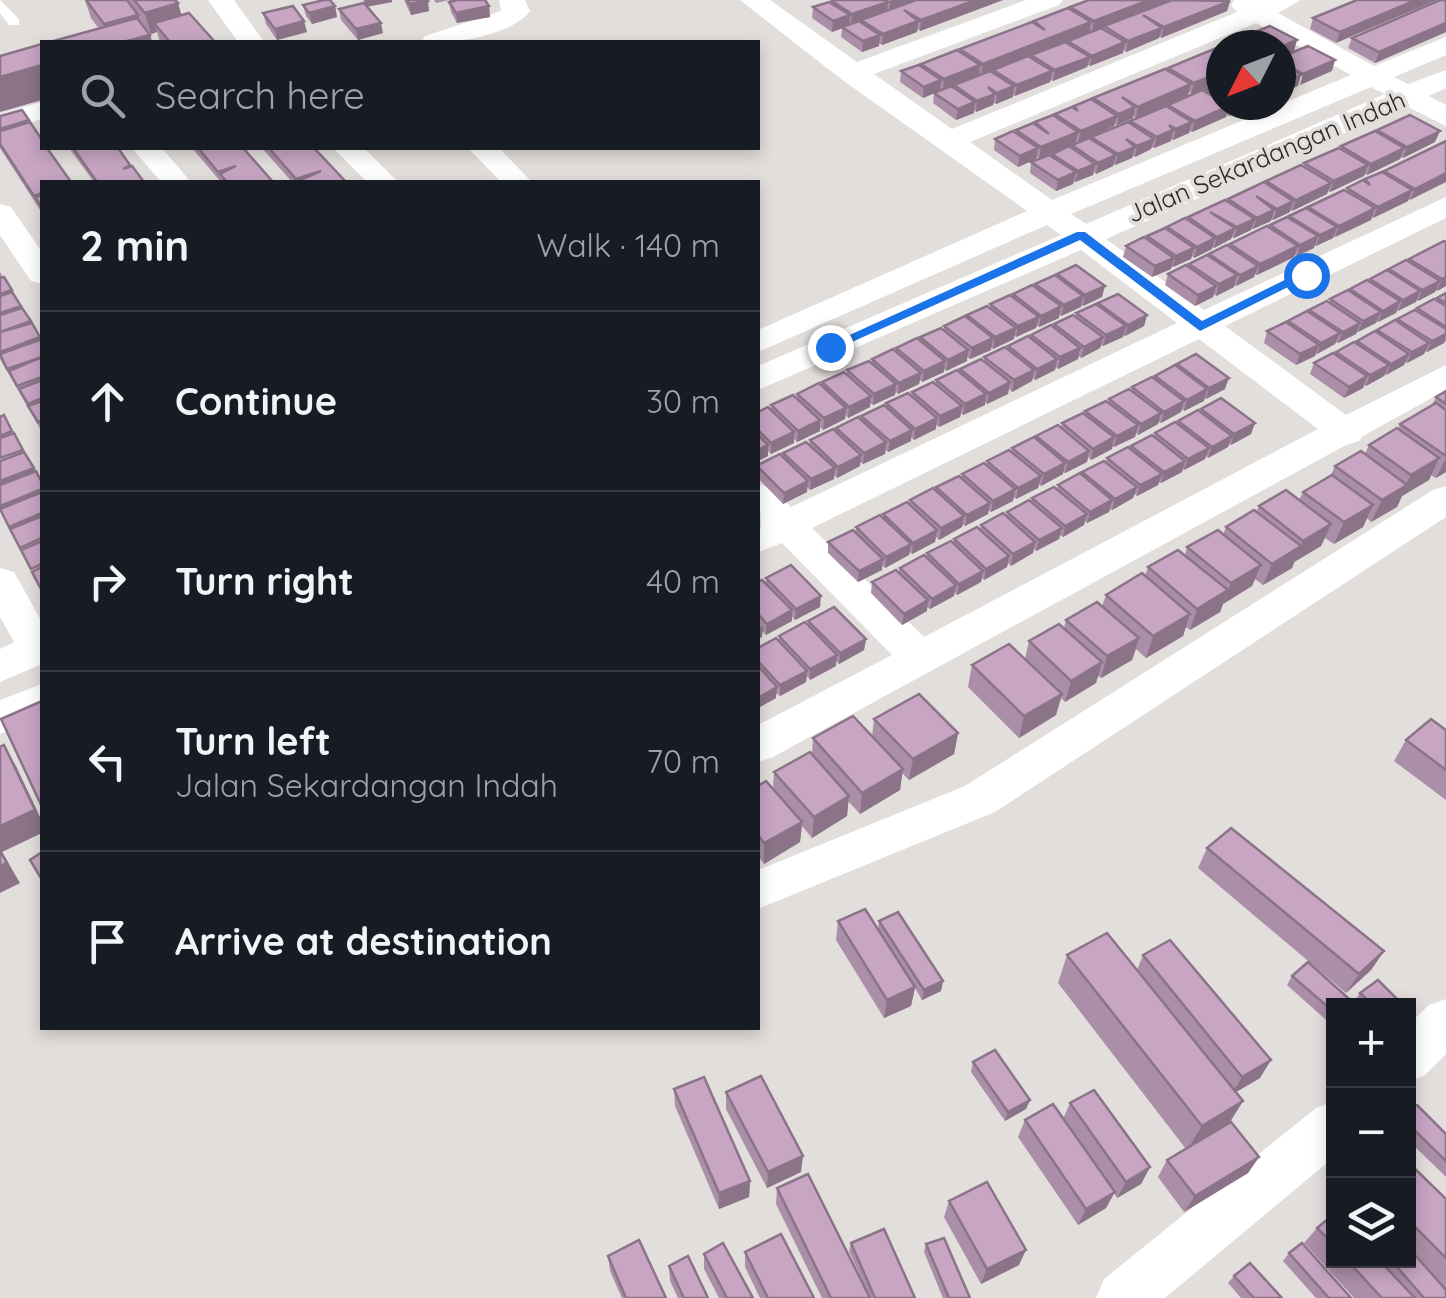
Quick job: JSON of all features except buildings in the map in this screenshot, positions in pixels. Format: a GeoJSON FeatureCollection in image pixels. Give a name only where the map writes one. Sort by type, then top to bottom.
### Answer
{"type":"FeatureCollection","features":[{"type":"Feature","properties":{"kind":"street"},"geometry":{"type":"LineString","coordinates":[[220,0],[250,40]]}},
{"type":"Feature","properties":{"kind":"street"},"geometry":{"type":"LineString","coordinates":[[440,40],[510,17],[517,12],[512,0]]}},
{"type":"Feature","properties":{"kind":"street"},"geometry":{"type":"LineString","coordinates":[[852,73],[1050,0]]}},
{"type":"Feature","properties":{"kind":"street"},"geometry":{"type":"LineString","coordinates":[[950,140],[1247,6],[1288,0]]}},
{"type":"Feature","properties":{"kind":"street"},"geometry":{"type":"LineString","coordinates":[[768,3],[852,73],[1081,235],[1346,433]]}},
{"type":"Feature","properties":{"kind":"street"},"geometry":{"type":"LineString","coordinates":[[1247,6],[1446,117]]}},
{"type":"Feature","properties":{"kind":"street","name":"Jalan Sekardangan Indah"},"geometry":{"type":"LineString","coordinates":[[760,341],[1047,213],[1446,45]]}},
{"type":"Feature","properties":{"kind":"street","name":"Jalan Sekardangan Indah"},"geometry":{"type":"LineString","coordinates":[[760,378],[1446,78]]}},
{"type":"Feature","properties":{"kind":"street"},"geometry":{"type":"LineString","coordinates":[[0,123],[40,111]]}},
{"type":"Feature","properties":{"kind":"street"},"geometry":{"type":"LineString","coordinates":[[150,150],[174,180]]}},
{"type":"Feature","properties":{"kind":"street"},"geometry":{"type":"LineString","coordinates":[[350,150],[381,180]]}},
{"type":"Feature","properties":{"kind":"street"},"geometry":{"type":"LineString","coordinates":[[484,150],[514,180]]}},
{"type":"Feature","properties":{"kind":"street"},"geometry":{"type":"LineString","coordinates":[[918,656],[766,520],[1200,326],[1446,206]]}},
{"type":"Feature","properties":{"kind":"street"},"geometry":{"type":"LineString","coordinates":[[0,213],[40,271]]}},
{"type":"Feature","properties":{"kind":"street"},"geometry":{"type":"LineString","coordinates":[[760,745],[918,656],[1346,433],[1446,376]]}},
{"type":"Feature","properties":{"kind":"street"},"geometry":{"type":"LineString","coordinates":[[760,889],[980,799],[1446,499]]}},
{"type":"Feature","properties":{"kind":"street"},"geometry":{"type":"LineString","coordinates":[[0,582],[40,648],[0,666]]}},
{"type":"Feature","properties":{"kind":"street"},"geometry":{"type":"LineString","coordinates":[[0,718],[40,701]]}},
{"type":"Feature","properties":{"kind":"street"},"geometry":{"type":"LineString","coordinates":[[1123,1298],[1326,1132]]}},
{"type":"Feature","properties":{"kind":"lane"},"geometry":{"type":"LineString","coordinates":[[0,4],[14,22]]}},
{"type":"Feature","properties":{"kind":"route"},"geometry":{"type":"LineString","coordinates":[[830,347],[1081,235],[1200,326],[1306,275]]}}]}
